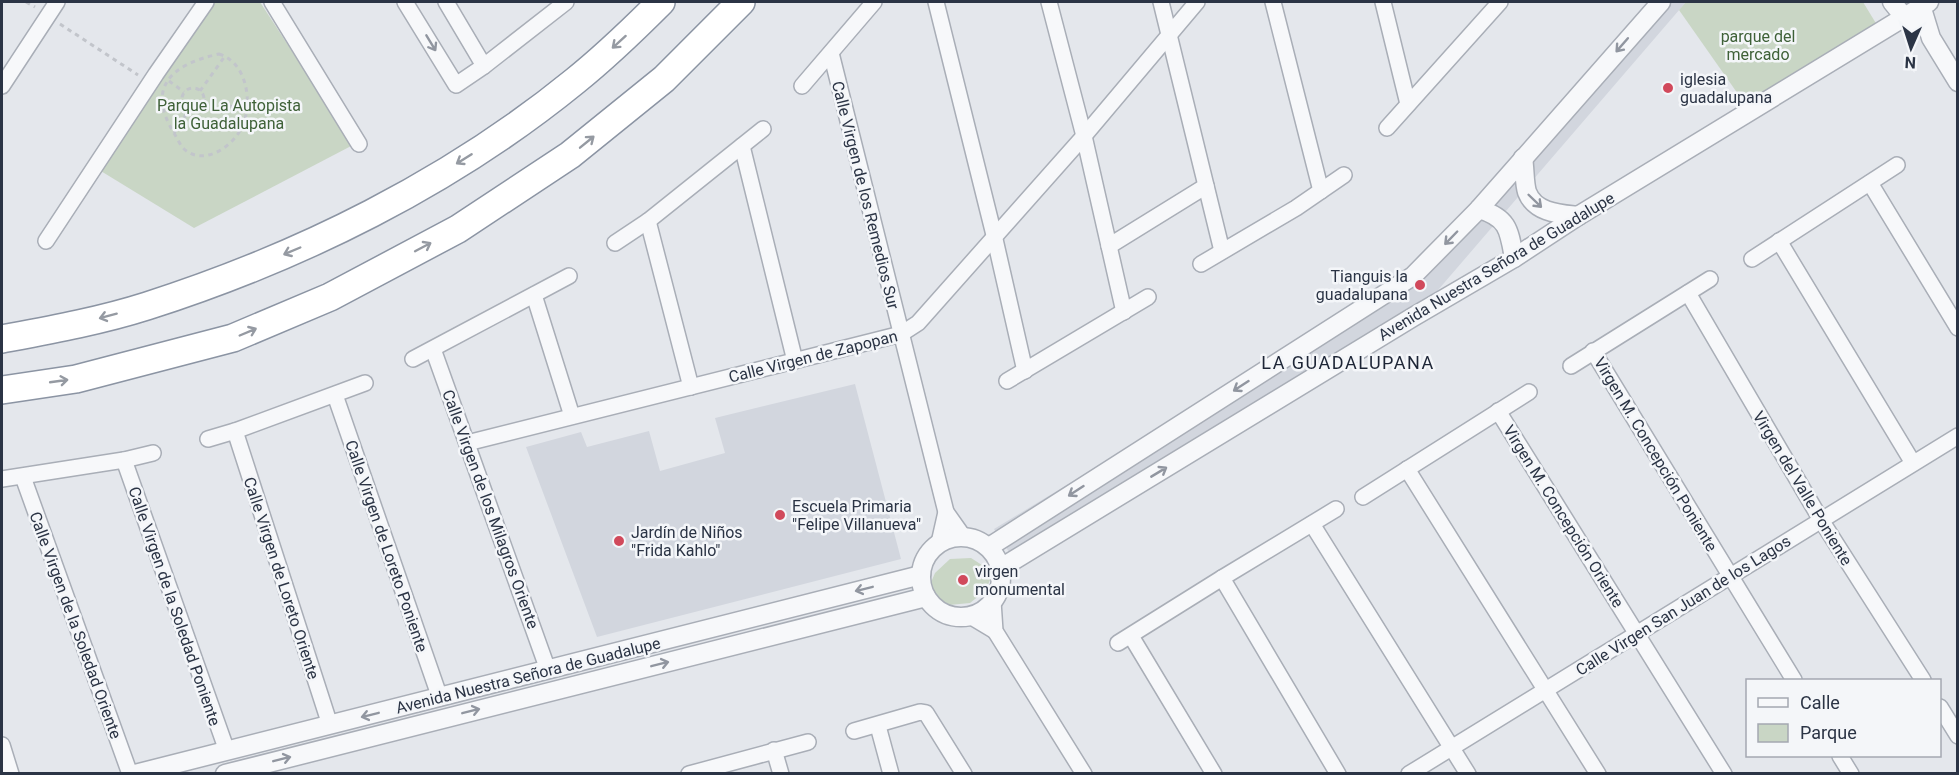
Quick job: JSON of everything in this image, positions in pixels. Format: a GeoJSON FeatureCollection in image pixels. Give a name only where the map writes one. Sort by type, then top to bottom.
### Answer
{"type":"FeatureCollection","features":[{"type":"Feature","properties":{"kind":"highway"},"geometry":{"type":"LineString","coordinates":[[2,339],[71,326],[145,306],[224,279],[297,249],[366,216],[429,182],[507,132],[575,81],[662,2]]}},
{"type":"Feature","properties":{"kind":"highway"},"geometry":{"type":"LineString","coordinates":[[2,390],[76,379],[233,338],[330,297],[458,229],[570,155],[664,79],[741,2]]}},
{"type":"Feature","properties":{"kind":"street"},"geometry":{"type":"LineString","coordinates":[[2,86],[57,2]]}},
{"type":"Feature","properties":{"kind":"street"},"geometry":{"type":"LineString","coordinates":[[46,241],[206,2]]}},
{"type":"Feature","properties":{"kind":"street"},"geometry":{"type":"LineString","coordinates":[[272,2],[359,144]]}},
{"type":"Feature","properties":{"kind":"street"},"geometry":{"type":"LineString","coordinates":[[405,2],[456,85],[566,2]]}},
{"type":"Feature","properties":{"kind":"street"},"geometry":{"type":"LineString","coordinates":[[446,2],[484,66]]}},
{"type":"Feature","properties":{"kind":"street"},"geometry":{"type":"LineString","coordinates":[[802,86],[874,2]]}},
{"type":"Feature","properties":{"kind":"street"},"geometry":{"type":"LineString","coordinates":[[936,2],[1025,370]]}},
{"type":"Feature","properties":{"kind":"street"},"geometry":{"type":"LineString","coordinates":[[1049,2],[1084,135],[1124,312]]}},
{"type":"Feature","properties":{"kind":"street"},"geometry":{"type":"LineString","coordinates":[[1161,2],[1222,252]]}},
{"type":"Feature","properties":{"kind":"street","name":"Calle Virgen de Zapopan"},"geometry":{"type":"LineString","coordinates":[[467,443],[901,334],[918,323],[1084,135],[1168,33],[1197,2]]}},
{"type":"Feature","properties":{"kind":"street"},"geometry":{"type":"LineString","coordinates":[[1273,2],[1321,191]]}},
{"type":"Feature","properties":{"kind":"street"},"geometry":{"type":"LineString","coordinates":[[1383,2],[1408,104]]}},
{"type":"Feature","properties":{"kind":"street"},"geometry":{"type":"LineString","coordinates":[[1387,128],[1498,2]]}},
{"type":"Feature","properties":{"kind":"street","name":"Avenida Nuestra Señora de Guadalupe"},"geometry":{"type":"LineString","coordinates":[[989,547],[1413,276],[1479,209],[1661,2]]}},
{"type":"Feature","properties":{"kind":"street"},"geometry":{"type":"LineString","coordinates":[[1892,2],[1905,18],[1931,38]]}},
{"type":"Feature","properties":{"kind":"street"},"geometry":{"type":"LineString","coordinates":[[1924,3],[1931,38],[1958,82]]}},
{"type":"Feature","properties":{"kind":"street","name":"Avenida Nuestra Señora de Guadalupe"},"geometry":{"type":"LineString","coordinates":[[1001,568],[1514,258],[1578,216],[1905,18],[1924,3]]}},
{"type":"Feature","properties":{"kind":"street","name":"Calle Virgen de los Remedios Sur"},"geometry":{"type":"LineString","coordinates":[[831,53],[946,512],[963,536]]}},
{"type":"Feature","properties":{"kind":"street"},"geometry":{"type":"LineString","coordinates":[[615,243],[648,221],[763,129]]}},
{"type":"Feature","properties":{"kind":"street"},"geometry":{"type":"LineString","coordinates":[[742,146],[795,361]]}},
{"type":"Feature","properties":{"kind":"street"},"geometry":{"type":"LineString","coordinates":[[1523,158],[1528,194],[1538,206],[1551,213],[1578,216]]}},
{"type":"Feature","properties":{"kind":"street"},"geometry":{"type":"LineString","coordinates":[[1752,259],[1898,165]]}},
{"type":"Feature","properties":{"kind":"street"},"geometry":{"type":"LineString","coordinates":[[1201,264],[1296,208],[1344,175]]}},
{"type":"Feature","properties":{"kind":"street"},"geometry":{"type":"LineString","coordinates":[[1870,183],[1958,328]]}},
{"type":"Feature","properties":{"kind":"street"},"geometry":{"type":"LineString","coordinates":[[1109,246],[1206,186]]}},
{"type":"Feature","properties":{"kind":"street"},"geometry":{"type":"LineString","coordinates":[[1479,209],[1496,214],[1509,231],[1514,258]]}},
{"type":"Feature","properties":{"kind":"street"},"geometry":{"type":"LineString","coordinates":[[648,221],[691,387]]}},
{"type":"Feature","properties":{"kind":"street"},"geometry":{"type":"LineString","coordinates":[[1779,241],[1913,463]]}},
{"type":"Feature","properties":{"kind":"street"},"geometry":{"type":"LineString","coordinates":[[413,358],[569,276]]}},
{"type":"Feature","properties":{"kind":"street"},"geometry":{"type":"LineString","coordinates":[[1571,366],[1710,279]]}},
{"type":"Feature","properties":{"kind":"street","name":"Virgen del Valle Poniente"},"geometry":{"type":"LineString","coordinates":[[1688,293],[1821,520],[1922,679]]}},
{"type":"Feature","properties":{"kind":"street"},"geometry":{"type":"LineString","coordinates":[[534,295],[572,416]]}},
{"type":"Feature","properties":{"kind":"street"},"geometry":{"type":"LineString","coordinates":[[1007,381],[1148,297]]}},
{"type":"Feature","properties":{"kind":"street","name":"Calle Virgen de los Milagros Oriente"},"geometry":{"type":"LineString","coordinates":[[433,349],[548,670]]}},
{"type":"Feature","properties":{"kind":"street","name":"Virgen M. Concepción Poniente"},"geometry":{"type":"LineString","coordinates":[[1593,351],[1793,679]]}},
{"type":"Feature","properties":{"kind":"street"},"geometry":{"type":"LineString","coordinates":[[208,439],[365,383]]}},
{"type":"Feature","properties":{"kind":"street"},"geometry":{"type":"LineString","coordinates":[[1363,497],[1529,392]]}},
{"type":"Feature","properties":{"kind":"street","name":"Calle Virgen de Loreto Poniente"},"geometry":{"type":"LineString","coordinates":[[335,395],[440,698]]}},
{"type":"Feature","properties":{"kind":"street","name":"Virgen M. Concepción Oriente"},"geometry":{"type":"LineString","coordinates":[[1498,411],[1724,774]]}},
{"type":"Feature","properties":{"kind":"street","name":"Calle Virgen de Loreto Oriente"},"geometry":{"type":"LineString","coordinates":[[235,431],[330,725]]}},
{"type":"Feature","properties":{"kind":"street","name":"Calle Virgen San Juan de los Lagos"},"geometry":{"type":"LineString","coordinates":[[1409,774],[1958,436]]}},
{"type":"Feature","properties":{"kind":"street"},"geometry":{"type":"LineString","coordinates":[[2,480],[153,453]]}},
{"type":"Feature","properties":{"kind":"street","name":"Calle Virgen de la Soledad Poniente"},"geometry":{"type":"LineString","coordinates":[[124,460],[227,751]]}},
{"type":"Feature","properties":{"kind":"street"},"geometry":{"type":"LineString","coordinates":[[1407,469],[1598,774]]}},
{"type":"Feature","properties":{"kind":"street","name":"Calle Virgen de la Soledad Oriente"},"geometry":{"type":"LineString","coordinates":[[23,477],[130,774]]}},
{"type":"Feature","properties":{"kind":"street"},"geometry":{"type":"LineString","coordinates":[[1214,774],[1124,640],[1336,510]]}},
{"type":"Feature","properties":{"kind":"street","name":"Calle Virgen de los Remedios Sur"},"geometry":{"type":"LineString","coordinates":[[939,543],[946,512]]}},
{"type":"Feature","properties":{"kind":"street"},"geometry":{"type":"LineString","coordinates":[[1312,524],[1468,774]]}},
{"type":"Feature","properties":{"kind":"street"},"geometry":{"type":"LineString","coordinates":[[963,536],[981,541],[989,547],[997,556],[1002,579],[993,602],[983,611],[969,616],[957,617],[945,614],[934,607],[926,597],[921,575],[923,562],[929,551],[939,543],[963,536]]}},
{"type":"Feature","properties":{"kind":"street","name":"Avenida Nuestra Señora de Guadalupe"},"geometry":{"type":"LineString","coordinates":[[135,774],[921,575]]}},
{"type":"Feature","properties":{"kind":"street"},"geometry":{"type":"LineString","coordinates":[[1222,578],[1338,774]]}},
{"type":"Feature","properties":{"kind":"street","name":"Avenida Nuestra Señora de Guadalupe"},"geometry":{"type":"LineString","coordinates":[[225,774],[926,597]]}},
{"type":"Feature","properties":{"kind":"street"},"geometry":{"type":"LineString","coordinates":[[993,602],[995,631],[1084,774]]}},
{"type":"Feature","properties":{"kind":"street"},"geometry":{"type":"LineString","coordinates":[[969,616],[995,631]]}},
{"type":"Feature","properties":{"kind":"street"},"geometry":{"type":"LineString","coordinates":[[1941,709],[1958,736]]}},
{"type":"Feature","properties":{"kind":"street"},"geometry":{"type":"LineString","coordinates":[[854,731],[878,726],[920,712],[927,713],[963,774]]}},
{"type":"Feature","properties":{"kind":"street"},"geometry":{"type":"LineString","coordinates":[[878,726],[891,774]]}},
{"type":"Feature","properties":{"kind":"street"},"geometry":{"type":"LineString","coordinates":[[689,774],[808,742]]}},
{"type":"Feature","properties":{"kind":"street"},"geometry":{"type":"LineString","coordinates":[[2,745],[11,774]]}},
{"type":"Feature","properties":{"kind":"street"},"geometry":{"type":"LineString","coordinates":[[774,750],[781,774]]}},
{"type":"Feature","properties":{"kind":"street"},"geometry":{"type":"LineString","coordinates":[[1841,757],[1851,774]]}},
{"type":"Feature","properties":{"kind":"path"},"geometry":{"type":"LineString","coordinates":[[26,2],[150,83]]}},
{"type":"Feature","properties":{"kind":"path"},"geometry":{"type":"LineString","coordinates":[[219,54],[229,57],[244,80],[247,96],[246,107],[241,129],[232,141],[217,153],[204,156],[192,154],[183,148],[168,123],[162,92],[168,78],[178,69],[219,54]]}},
{"type":"Feature","properties":{"kind":"path"},"geometry":{"type":"LineString","coordinates":[[200,91],[225,56]]}},
{"type":"Feature","properties":{"kind":"path"},"geometry":{"type":"LineString","coordinates":[[203,105],[204,97],[200,91],[193,88],[184,92],[182,102],[189,110],[197,110],[203,105],[246,107]]}},
{"type":"Feature","properties":{"kind":"path"},"geometry":{"type":"LineString","coordinates":[[174,133],[189,110]]}},
{"type":"Feature","properties":{"kind":"shaded area","name":"Tianguis la guadalupana"},"geometry":{"type":"Polygon","coordinates":[[[1652,2],[1686,2],[1432,297],[1009,552],[994,529],[1417,273],[1652,2]]]}},
{"type":"Feature","properties":{"kind":"shaded area","name":"Escuela Primaria \"Felipe Villanueva\""},"geometry":{"type":"Polygon","coordinates":[[[855,384],[901,559],[597,637],[526,447],[581,432],[587,447],[649,431],[660,471],[725,453],[715,418],[855,384]]]}},
{"type":"Feature","properties":{"kind":"green space","name":"Parque La Autopista la Guadalupana"},"geometry":{"type":"Polygon","coordinates":[[[205,2],[260,2],[353,145],[194,228],[91,165],[205,2]]]}},
{"type":"Feature","properties":{"kind":"green space","name":"parque del mercado"},"geometry":{"type":"Polygon","coordinates":[[[1686,2],[1863,2],[1877,25],[1745,104],[1679,10],[1686,2]]]}},
{"type":"Feature","properties":{"kind":"green space"},"geometry":{"type":"Polygon","coordinates":[[[971,558],[985,567],[991,578],[985,591],[970,603],[949,605],[936,600],[929,587],[935,573],[950,559],[971,558]]]}},
{"type":"Feature","properties":{"kind":"place","name":"iglesia guadalupana"},"geometry":{"type":"Point","coordinates":[1668,88]}},
{"type":"Feature","properties":{"kind":"place","name":"Tianguis la guadalupana"},"geometry":{"type":"Point","coordinates":[1420,285]}},
{"type":"Feature","properties":{"kind":"place","name":"Escuela Primaria \"Felipe Villanueva\""},"geometry":{"type":"Point","coordinates":[780,515]}},
{"type":"Feature","properties":{"kind":"place","name":"Jardín de Niños \"Frida Kahlo\""},"geometry":{"type":"Point","coordinates":[619,541]}},
{"type":"Feature","properties":{"kind":"place","name":"virgen monumental"},"geometry":{"type":"Point","coordinates":[963,580]}},
{"type":"Feature","properties":{"kind":"district","name":"LA GUADALUPANA"},"geometry":{"type":"Point","coordinates":[1348,363]}}]}
